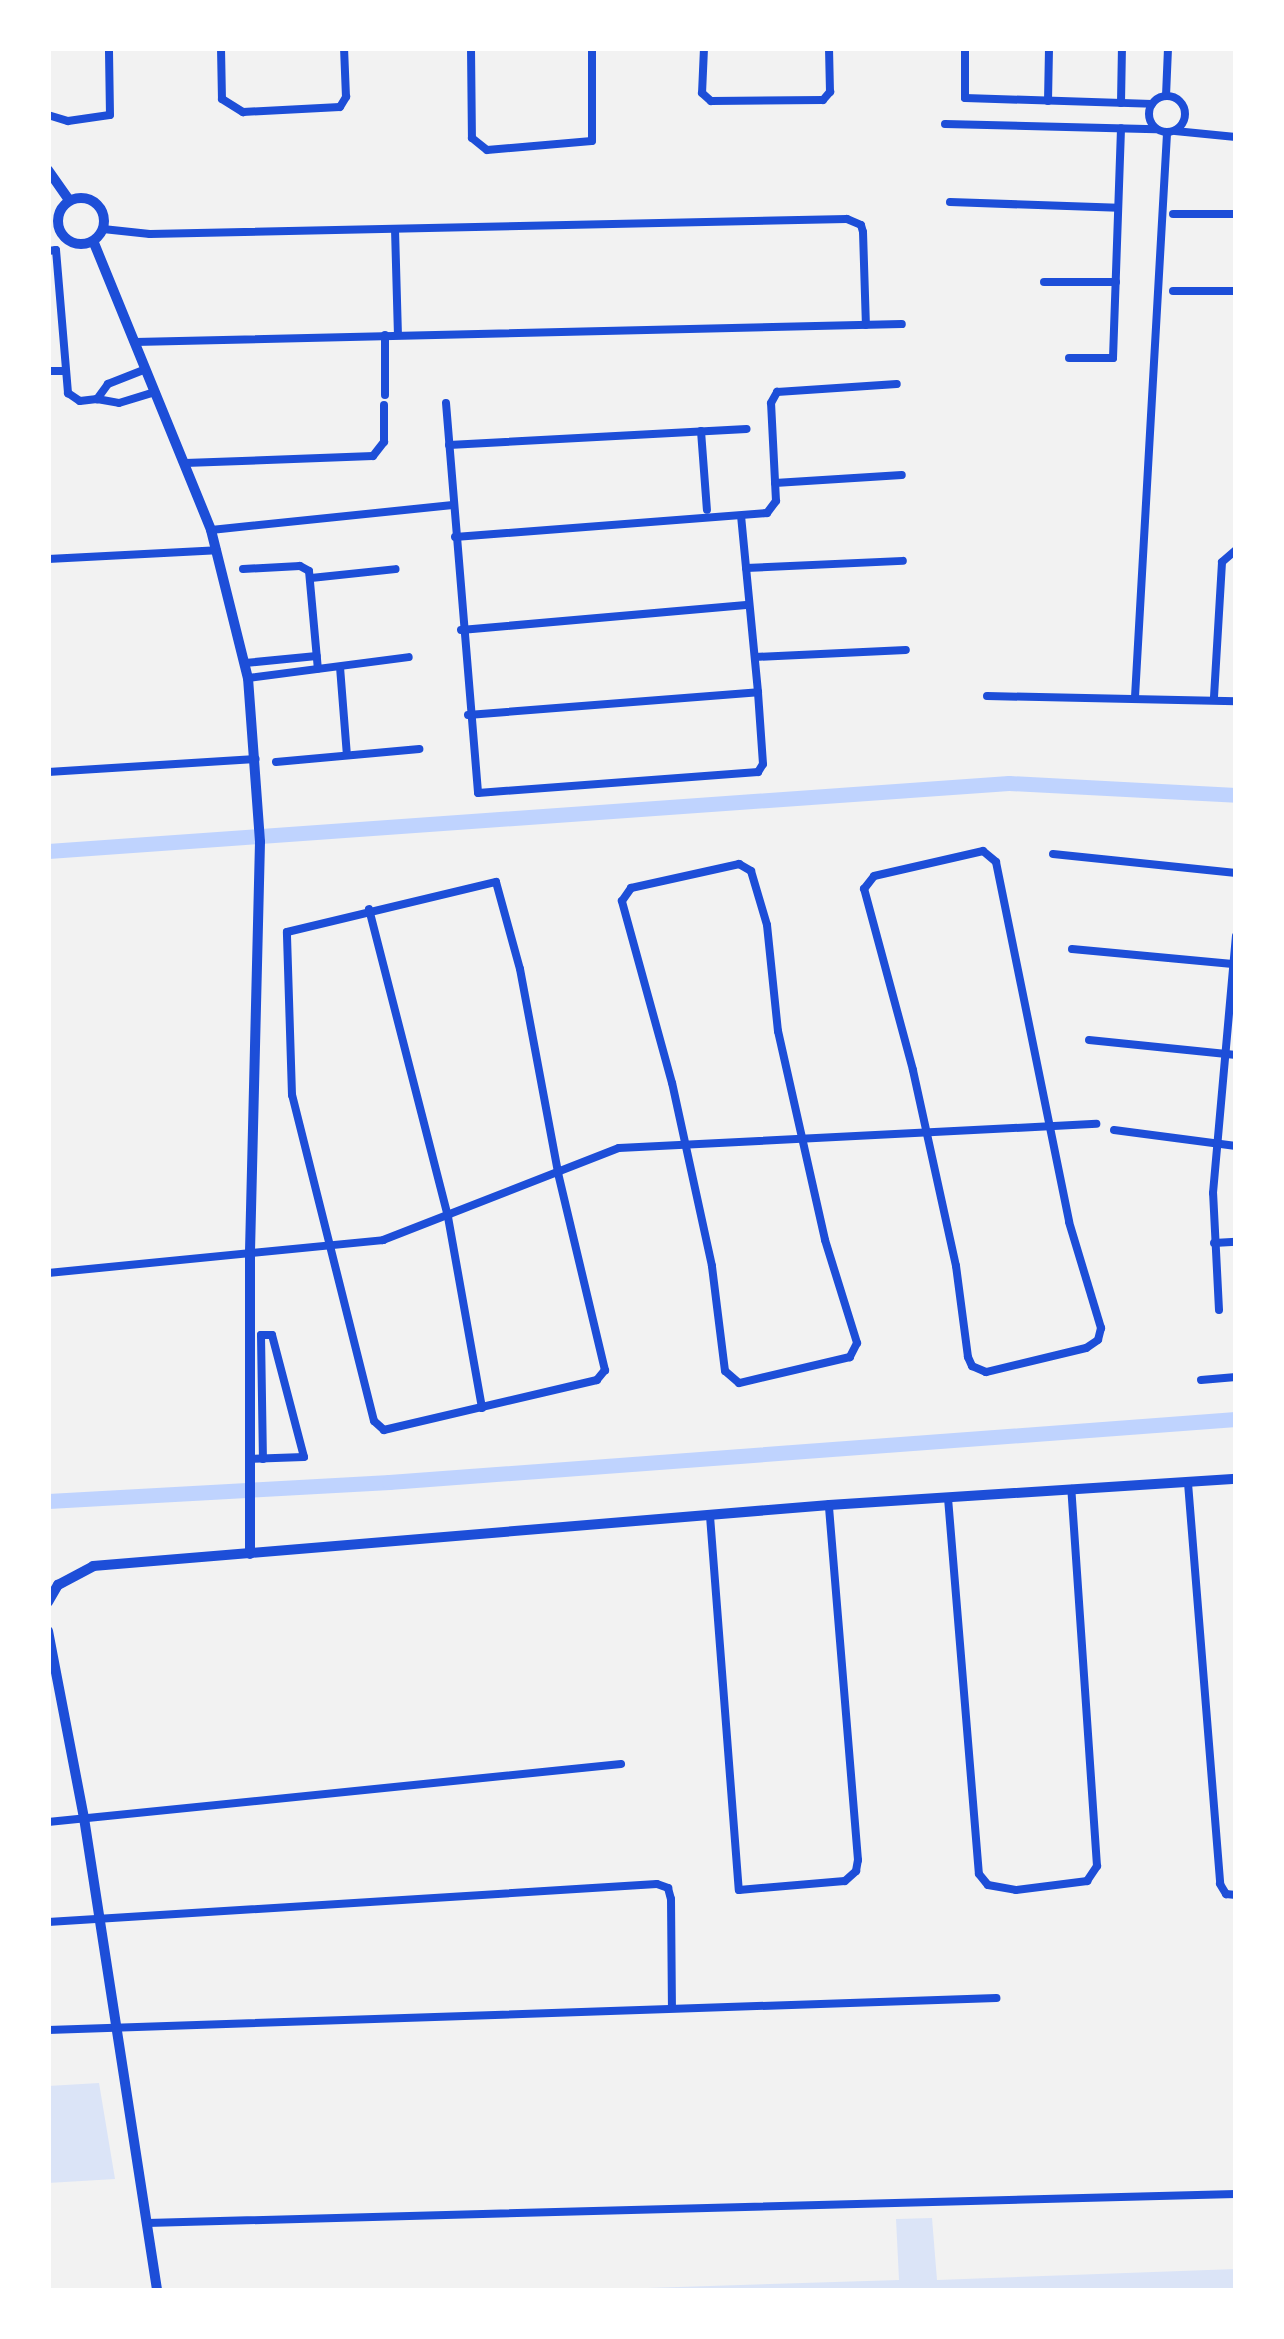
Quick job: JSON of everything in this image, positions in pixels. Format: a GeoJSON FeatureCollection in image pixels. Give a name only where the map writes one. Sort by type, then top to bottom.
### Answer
{"type":"FeatureCollection","features":[{"type":"Feature","properties":{"kind":"street"},"geometry":{"type":"LineString","coordinates":[[48,115],[68,121],[110,115],[109,48]]}},
{"type":"Feature","properties":{"kind":"street"},"geometry":{"type":"LineString","coordinates":[[221,48],[222,100],[243,112],[340,107],[346,97],[344,48]]}},
{"type":"Feature","properties":{"kind":"street"},"geometry":{"type":"LineString","coordinates":[[471,48],[472,138],[487,150],[592,141],[592,48]]}},
{"type":"Feature","properties":{"kind":"street"},"geometry":{"type":"LineString","coordinates":[[704,48],[702,93],[711,101],[823,100],[830,92],[829,48]]}},
{"type":"Feature","properties":{"kind":"street"},"geometry":{"type":"LineString","coordinates":[[965,48],[965,98],[1152,104],[1166,96],[1179,100],[1185,109],[1185,121],[1171,132],[1135,697]]}},
{"type":"Feature","properties":{"kind":"street"},"geometry":{"type":"LineString","coordinates":[[1048,100],[1049,48]]}},
{"type":"Feature","properties":{"kind":"street"},"geometry":{"type":"LineString","coordinates":[[1120,103],[1122,48]]}},
{"type":"Feature","properties":{"kind":"street"},"geometry":{"type":"LineString","coordinates":[[1166,96],[1168,48]]}},
{"type":"Feature","properties":{"kind":"street"},"geometry":{"type":"LineString","coordinates":[[1152,104],[1149,118],[1156,129]]}},
{"type":"Feature","properties":{"kind":"street"},"geometry":{"type":"LineString","coordinates":[[946,124],[1156,129],[1236,137]]}},
{"type":"Feature","properties":{"kind":"street"},"geometry":{"type":"LineString","coordinates":[[1069,358],[1113,358],[1121,128]]}},
{"type":"Feature","properties":{"kind":"street"},"geometry":{"type":"LineString","coordinates":[[48,170],[68,199],[97,206],[103,229],[94,242],[80,244],[64,234],[60,215],[68,199]]}},
{"type":"Feature","properties":{"kind":"street"},"geometry":{"type":"LineString","coordinates":[[950,202],[1118,208]]}},
{"type":"Feature","properties":{"kind":"street"},"geometry":{"type":"LineString","coordinates":[[1173,214],[1236,214]]}},
{"type":"Feature","properties":{"kind":"street"},"geometry":{"type":"LineString","coordinates":[[103,229],[150,234],[855,220],[863,232],[866,325]]}},
{"type":"Feature","properties":{"kind":"street"},"geometry":{"type":"LineString","coordinates":[[395,229],[398,335]]}},
{"type":"Feature","properties":{"kind":"street"},"geometry":{"type":"LineString","coordinates":[[94,242],[211,530],[248,678],[260,807],[250,1255],[250,1554]]}},
{"type":"Feature","properties":{"kind":"street"},"geometry":{"type":"LineString","coordinates":[[48,251],[56,250],[63,371],[71,399],[119,403],[155,392]]}},
{"type":"Feature","properties":{"kind":"street"},"geometry":{"type":"LineString","coordinates":[[1044,282],[1116,282]]}},
{"type":"Feature","properties":{"kind":"street"},"geometry":{"type":"LineString","coordinates":[[1173,291],[1236,291]]}},
{"type":"Feature","properties":{"kind":"street"},"geometry":{"type":"LineString","coordinates":[[135,343],[902,324]]}},
{"type":"Feature","properties":{"kind":"street"},"geometry":{"type":"LineString","coordinates":[[184,463],[373,456],[384,442],[385,335]]}},
{"type":"Feature","properties":{"kind":"street"},"geometry":{"type":"LineString","coordinates":[[97,399],[107,384],[146,369]]}},
{"type":"Feature","properties":{"kind":"street"},"geometry":{"type":"LineString","coordinates":[[48,371],[63,371]]}},
{"type":"Feature","properties":{"kind":"street"},"geometry":{"type":"LineString","coordinates":[[455,537],[771,511],[775,483],[771,403],[777,392],[897,384]]}},
{"type":"Feature","properties":{"kind":"street"},"geometry":{"type":"LineString","coordinates":[[446,403],[475,788],[490,795],[758,772],[763,764],[741,517]]}},
{"type":"Feature","properties":{"kind":"street"},"geometry":{"type":"LineString","coordinates":[[448,446],[747,429]]}},
{"type":"Feature","properties":{"kind":"street"},"geometry":{"type":"LineString","coordinates":[[701,431],[707,510]]}},
{"type":"Feature","properties":{"kind":"street"},"geometry":{"type":"LineString","coordinates":[[775,483],[902,475]]}},
{"type":"Feature","properties":{"kind":"street"},"geometry":{"type":"LineString","coordinates":[[211,530],[453,505]]}},
{"type":"Feature","properties":{"kind":"street"},"geometry":{"type":"LineString","coordinates":[[48,560],[217,550]]}},
{"type":"Feature","properties":{"kind":"street"},"geometry":{"type":"LineString","coordinates":[[1214,697],[1222,562],[1236,550]]}},
{"type":"Feature","properties":{"kind":"street"},"geometry":{"type":"LineString","coordinates":[[746,568],[903,561]]}},
{"type":"Feature","properties":{"kind":"street"},"geometry":{"type":"LineString","coordinates":[[243,569],[299,566],[311,578],[318,669]]}},
{"type":"Feature","properties":{"kind":"street"},"geometry":{"type":"LineString","coordinates":[[311,578],[396,569]]}},
{"type":"Feature","properties":{"kind":"street"},"geometry":{"type":"LineString","coordinates":[[461,630],[749,605]]}},
{"type":"Feature","properties":{"kind":"street"},"geometry":{"type":"LineString","coordinates":[[754,657],[906,650]]}},
{"type":"Feature","properties":{"kind":"street"},"geometry":{"type":"LineString","coordinates":[[245,663],[317,656]]}},
{"type":"Feature","properties":{"kind":"street"},"geometry":{"type":"LineString","coordinates":[[248,678],[409,657]]}},
{"type":"Feature","properties":{"kind":"street"},"geometry":{"type":"LineString","coordinates":[[340,667],[347,755]]}},
{"type":"Feature","properties":{"kind":"street"},"geometry":{"type":"LineString","coordinates":[[468,715],[758,692]]}},
{"type":"Feature","properties":{"kind":"street"},"geometry":{"type":"LineString","coordinates":[[987,696],[1236,701]]}},
{"type":"Feature","properties":{"kind":"street"},"geometry":{"type":"LineString","coordinates":[[276,762],[419,748]]}},
{"type":"Feature","properties":{"kind":"street"},"geometry":{"type":"LineString","coordinates":[[48,772],[257,759]]}},
{"type":"Feature","properties":{"kind":"street"},"geometry":{"type":"LineString","coordinates":[[983,851],[995,856],[1049,1125],[1100,1334],[1086,1348],[986,1372],[972,1366],[926,1131],[903,1024],[864,889],[874,876],[983,851]]}},
{"type":"Feature","properties":{"kind":"street"},"geometry":{"type":"LineString","coordinates":[[1053,854],[1236,873]]}},
{"type":"Feature","properties":{"kind":"street"},"geometry":{"type":"LineString","coordinates":[[740,864],[751,871],[767,925],[775,1013],[802,1136],[825,1240],[852,1320],[855,1352],[739,1383],[725,1371],[712,1265],[623,911],[624,895],[631,888],[740,864]]}},
{"type":"Feature","properties":{"kind":"street"},"geometry":{"type":"LineString","coordinates":[[499,884],[558,1173],[605,1370],[597,1380],[394,1430],[377,1427],[292,1094],[286,939],[295,926],[499,884]]}},
{"type":"Feature","properties":{"kind":"street"},"geometry":{"type":"LineString","coordinates":[[369,908],[448,1217],[482,1408]]}},
{"type":"Feature","properties":{"kind":"street"},"geometry":{"type":"LineString","coordinates":[[1219,1310],[1214,1243],[1218,1144],[1236,936]]}},
{"type":"Feature","properties":{"kind":"street"},"geometry":{"type":"LineString","coordinates":[[1072,949],[1235,964]]}},
{"type":"Feature","properties":{"kind":"street"},"geometry":{"type":"LineString","coordinates":[[1089,1040],[1236,1055]]}},
{"type":"Feature","properties":{"kind":"street"},"geometry":{"type":"LineString","coordinates":[[48,1273],[383,1240],[604,1151],[802,1136],[1096,1124]]}},
{"type":"Feature","properties":{"kind":"street"},"geometry":{"type":"LineString","coordinates":[[1114,1130],[1236,1146]]}},
{"type":"Feature","properties":{"kind":"street"},"geometry":{"type":"LineString","coordinates":[[1214,1243],[1236,1242]]}},
{"type":"Feature","properties":{"kind":"street"},"geometry":{"type":"LineString","coordinates":[[248,1466],[263,1459],[304,1457],[272,1335],[261,1335],[263,1459]]}},
{"type":"Feature","properties":{"kind":"street"},"geometry":{"type":"LineString","coordinates":[[1201,1380],[1236,1377]]}},
{"type":"Feature","properties":{"kind":"street"},"geometry":{"type":"LineString","coordinates":[[48,1602],[58,1585],[93,1566],[829,1505],[1236,1479]]}},
{"type":"Feature","properties":{"kind":"street"},"geometry":{"type":"LineString","coordinates":[[1188,1481],[1220,1884],[1226,1894],[1236,1894]]}},
{"type":"Feature","properties":{"kind":"street"},"geometry":{"type":"LineString","coordinates":[[948,1498],[979,1874],[997,1888],[1041,1887],[1087,1881],[1097,1865],[1071,1489]]}},
{"type":"Feature","properties":{"kind":"street"},"geometry":{"type":"LineString","coordinates":[[710,1516],[740,1890],[844,1881],[857,1867],[829,1505]]}},
{"type":"Feature","properties":{"kind":"street"},"geometry":{"type":"LineString","coordinates":[[48,1631],[84,1818],[157,2291]]}},
{"type":"Feature","properties":{"kind":"street"},"geometry":{"type":"LineString","coordinates":[[48,1822],[621,1764]]}},
{"type":"Feature","properties":{"kind":"street"},"geometry":{"type":"LineString","coordinates":[[48,1922],[657,1884],[670,1894],[672,2005]]}},
{"type":"Feature","properties":{"kind":"street"},"geometry":{"type":"LineString","coordinates":[[48,2030],[672,2005],[995,1998]]}},
{"type":"Feature","properties":{"kind":"street"},"geometry":{"type":"LineString","coordinates":[[147,2223],[1236,2194]]}},
{"type":"Feature","properties":{"kind":"shaded area"},"geometry":{"type":"Polygon","coordinates":[[[99,2083],[115,2179],[48,2183],[48,2086],[99,2083]]]}},
{"type":"Feature","properties":{"kind":"shaded area"},"geometry":{"type":"Polygon","coordinates":[[[932,2218],[937,2280],[1236,2269],[1236,2291],[553,2291],[899,2280],[896,2219],[932,2218]]]}},
{"type":"Feature","properties":{"kind":"waterway"},"geometry":{"type":"LineString","coordinates":[[48,851],[1009,783],[1236,795]]}},
{"type":"Feature","properties":{"kind":"waterway"},"geometry":{"type":"LineString","coordinates":[[48,1501],[389,1482],[1236,1419]]}}]}
